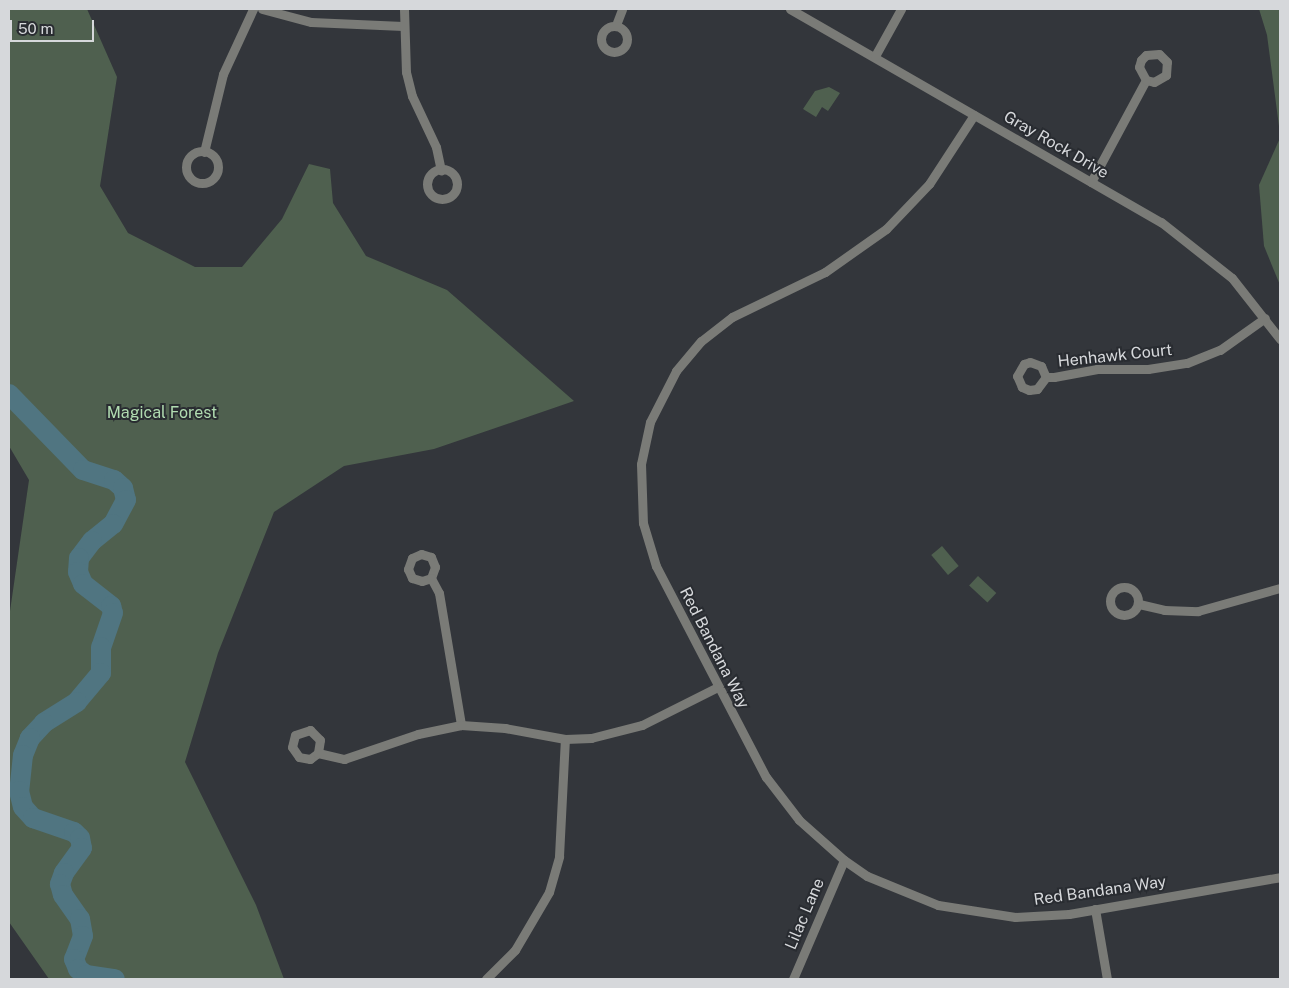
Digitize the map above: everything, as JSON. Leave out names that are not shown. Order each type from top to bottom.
[{"type":"street","points":[[204,152],[222,74],[252,9]]},
{"type":"street","points":[[262,9],[311,22],[403,26]]},
{"type":"street","points":[[404,9],[403,49],[412,96],[436,147],[441,170]]},
{"type":"street","points":[[616,25],[622,9]]},
{"type":"street","name":"Gray Rock Drive","points":[[790,9],[875,56],[1189,241],[1232,278],[1280,339]]},
{"type":"street","points":[[875,56],[901,9]]},
{"type":"street","points":[[1091,182],[1146,80]]},
{"type":"street","name":"Red Bandana Way","points":[[974,115],[929,184],[886,229],[844,261],[792,288],[753,304],[716,328],[688,355],[657,405],[641,464],[643,523],[656,566],[716,688],[766,777],[800,820],[844,860],[888,886],[964,911],[1023,917],[1094,909],[1280,877]]},
{"type":"street","name":"Henhawk Court","points":[[1046,377],[1097,369],[1148,369],[1186,363],[1220,350],[1265,318]]},
{"type":"street","points":[[431,578],[441,603],[461,725]]},
{"type":"street","points":[[1139,604],[1164,610],[1198,611],[1280,588]]},
{"type":"street","points":[[318,753],[344,759],[361,756],[418,734],[461,725],[505,728],[566,739],[617,734],[642,726],[716,688]]},
{"type":"street","points":[[486,979],[515,950],[549,892],[559,856],[566,739]]},
{"type":"street","name":"Lilac Lane","points":[[793,979],[844,860]]},
{"type":"street","points":[[1094,909],[1107,979]]},
{"type":"green space","name":"Magical Forest","points":[[9,9],[87,9],[117,77],[100,186],[128,233],[195,267],[242,267],[282,219],[309,164],[330,169],[333,203],[366,256],[447,290],[574,401],[434,449],[344,466],[274,512],[218,653],[185,762],[256,905],[284,979],[49,979],[9,922],[9,618],[29,480],[9,446]]},
{"type":"green space","points":[[1259,9],[1280,9],[1280,134],[1267,35]]},
{"type":"green space","points":[[829,87],[840,93],[828,111],[822,107],[816,117],[803,109],[815,91]]},
{"type":"green space","points":[[1280,138],[1280,285],[1264,246],[1259,185]]},
{"type":"green space","points":[[942,546],[959,566],[948,575],[931,555]]},
{"type":"green space","points":[[978,576],[996,593],[987,603],[969,586]]},
{"type":"waterway","points":[[9,394],[83,470],[114,480],[123,488],[126,500],[113,524],[92,541],[79,558],[78,572],[83,584],[111,606],[113,613],[101,647],[101,673],[77,702],[44,723],[30,738],[23,755],[19,791],[23,807],[33,818],[74,832],[80,838],[82,848],[64,873],[60,884],[63,895],[80,919],[83,936],[74,959],[78,969],[86,975],[115,979]]}]
